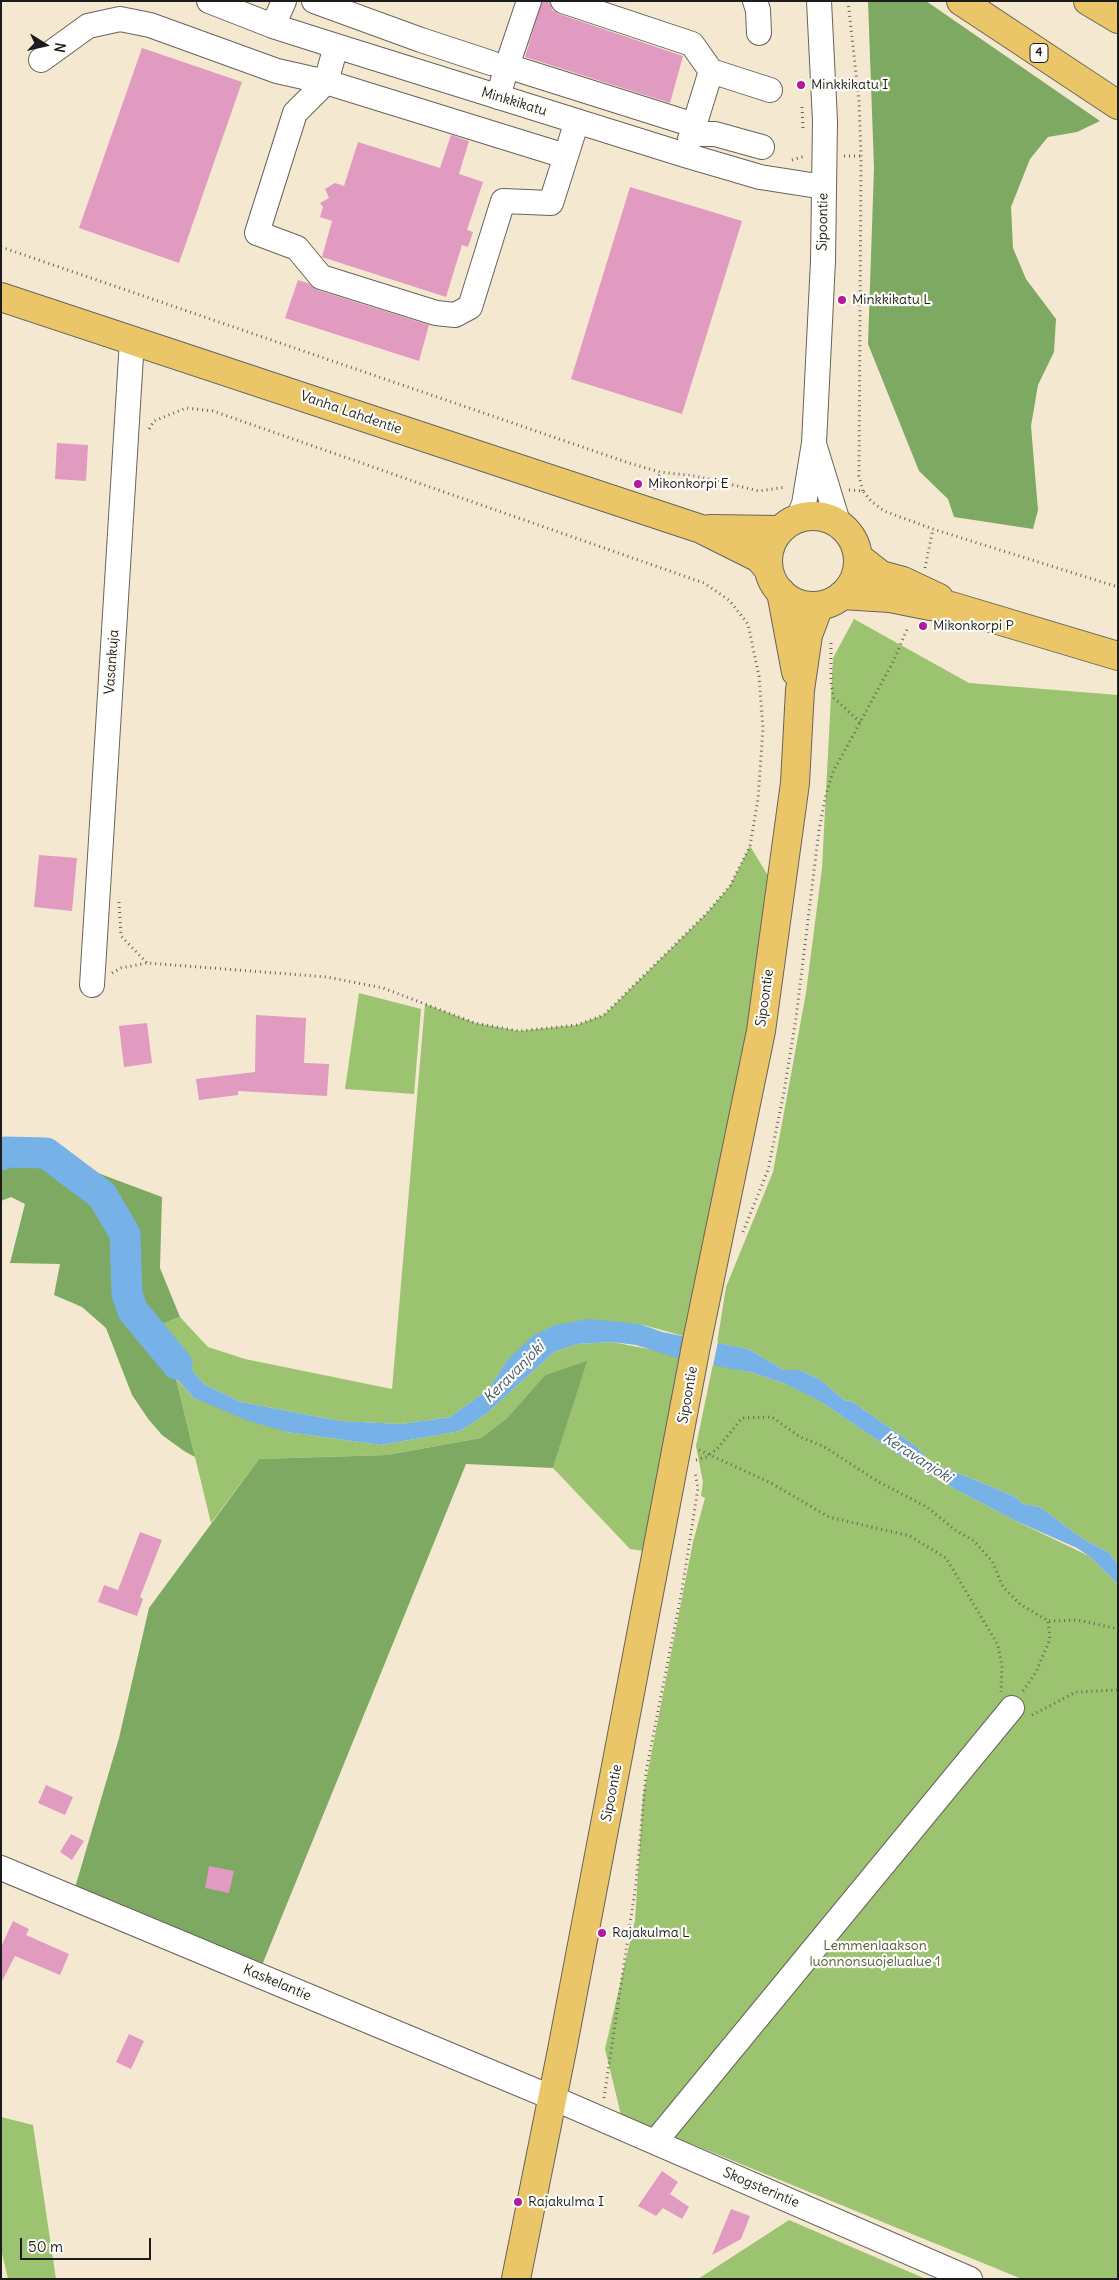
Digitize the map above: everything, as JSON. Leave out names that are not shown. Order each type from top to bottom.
[{"type":"main road","name":"4","points":[[961,1],[1118,105]]},
{"type":"main road","points":[[1088,1],[1118,19]]},
{"type":"main road","name":"Vanha Lahdentie","points":[[1,297],[701,530],[758,558],[775,581]]},
{"type":"main road","points":[[830,601],[855,578],[858,558],[856,547],[849,533],[838,522],[823,516],[807,515],[789,524],[771,543],[767,559],[775,581],[788,599],[803,606],[830,601],[890,598],[930,606],[951,606],[1118,656]]},
{"type":"main road","name":"Vanha Lahdentie","points":[[701,530],[789,524]]},
{"type":"main road","points":[[858,558],[881,575],[933,594],[951,606]]},
{"type":"main road","name":"Sipoontie","points":[[775,581],[800,690]]},
{"type":"main road","name":"Sipoontie","points":[[516,2279],[553,2098],[707,1294],[761,1031],[795,783],[800,690],[808,635],[830,601]]},
{"type":"street","name":"Minkkikatu","points":[[209,1],[273,26],[577,121],[690,138],[760,177],[824,187]]},
{"type":"street","points":[[273,26],[284,1]]},
{"type":"street","points":[[314,1],[405,35],[499,64],[690,138],[715,134],[762,147]]},
{"type":"street","points":[[498,97],[499,64],[529,1]]},
{"type":"street","points":[[563,1],[692,44],[711,72],[770,90]]},
{"type":"street","points":[[755,1],[758,10],[758,32]]},
{"type":"street","name":"Sipoontie","points":[[819,1],[825,121],[814,443],[818,488],[838,522]]},
{"type":"street","points":[[41,60],[88,26],[120,19],[150,25],[276,70],[326,82],[565,156]]},
{"type":"street","points":[[394,64],[405,35]]},
{"type":"street","points":[[336,46],[326,82],[295,112],[257,233],[297,248],[322,277],[436,313],[456,315],[470,307],[503,201],[551,203],[577,121]]},
{"type":"street","points":[[690,138],[711,72]]},
{"type":"street","name":"Vasankuja","points":[[92,984],[132,340]]},
{"type":"street","points":[[789,524],[818,488]]},
{"type":"street","points":[[655,2142],[1012,1708]]},
{"type":"street","name":"Kaskelantie","points":[[1,1868],[553,2098]]},
{"type":"street","name":"Skogsterintie","points":[[553,2098],[970,2279]]},
{"type":"path","points":[[848,1],[859,101],[859,476],[863,491],[870,501],[884,512],[1118,587]]},
{"type":"path","points":[[1,246],[629,463],[660,472],[695,476],[758,491],[796,486],[863,491]]},
{"type":"path","points":[[92,984],[121,968],[147,963],[326,977],[383,988],[474,1023],[519,1031],[577,1025],[604,1015],[706,914],[730,886],[750,846],[758,799],[763,729],[758,676],[748,624],[729,600],[704,583],[213,411],[186,408],[154,421],[146,436]]},
{"type":"path","points":[[655,490],[660,472]]},
{"type":"path","points":[[924,570],[933,529]]},
{"type":"path","points":[[905,621],[914,623]]},
{"type":"path","points":[[741,1237],[768,1170],[784,1092],[796,1018],[819,830],[826,794],[833,772],[893,662],[908,627]]},
{"type":"path","points":[[831,641],[831,684],[834,698],[861,723]]},
{"type":"path","points":[[118,893],[121,936],[147,963]]},
{"type":"path","points":[[692,1453],[693,1461],[710,1455],[742,1418],[772,1417],[800,1437],[823,1446],[876,1481],[928,1507],[955,1530],[974,1541],[992,1561],[1003,1587],[1020,1604],[1048,1621],[1078,1620],[1118,1629]]},
{"type":"path","points":[[697,1448],[771,1483],[829,1517],[910,1536],[946,1558],[998,1645],[1002,1666],[1001,1695],[1012,1708],[1028,1716],[1050,1707],[1076,1692],[1118,1690]]},
{"type":"path","points":[[600,2119],[636,1884],[646,1772],[682,1590],[698,1488],[695,1470]]},
{"type":"path","points":[[1012,1708],[1036,1672],[1050,1639],[1048,1621]]},
{"type":"green space","points":[[868,1],[926,1],[1100,121],[1077,132],[1048,137],[1030,159],[1011,207],[1013,248],[1026,279],[1056,319],[1054,352],[1038,385],[1031,426],[1038,510],[1033,529],[954,517],[948,499],[919,471],[868,344],[874,168]]},
{"type":"green space","points":[[854,619],[969,683],[1118,695],[1118,1564],[1108,1552],[1083,1539],[1040,1507],[1023,1504],[1016,1497],[932,1464],[917,1447],[853,1402],[844,1400],[821,1380],[800,1370],[784,1370],[748,1349],[717,1343],[726,1287],[773,1172],[806,993],[822,868],[833,658]]},
{"type":"green space","points":[[750,846],[773,884],[707,1294],[693,1287],[695,1295],[687,1337],[640,1324],[623,1323],[508,1359],[488,1390],[450,1417],[401,1424],[340,1421],[241,1402],[204,1384],[182,1359],[170,1339],[153,1327],[180,1317],[208,1347],[245,1359],[392,1389],[425,1004],[475,1023],[519,1031],[577,1025],[604,1015],[706,914],[730,886]]},
{"type":"green space","points":[[359,993],[421,1009],[414,1094],[345,1089]]},
{"type":"green space","points":[[6,1156],[44,1157],[100,1198],[121,1235],[124,1292],[129,1314],[142,1342],[176,1379],[195,1457],[162,1435],[149,1420],[132,1395],[106,1328],[82,1307],[54,1295],[60,1264],[10,1263],[25,1204],[11,1197],[1,1201],[1,1159]]},
{"type":"green space","points":[[71,1163],[162,1197],[160,1268],[180,1317],[153,1327],[135,1308],[132,1293],[128,1233],[105,1191]]},
{"type":"green space","points":[[612,1342],[664,1352],[683,1360],[644,1551],[630,1549],[553,1468],[586,1362],[545,1375],[507,1418],[481,1438],[387,1455],[259,1459],[211,1523],[176,1379],[194,1398],[287,1432],[381,1445],[460,1431],[486,1414],[554,1352],[577,1344]]},
{"type":"green space","points":[[587,1361],[553,1468],[466,1464],[258,1975],[72,1898],[119,1738],[149,1608],[259,1459],[387,1455],[481,1438],[507,1418],[545,1375]]},
{"type":"green space","name":"Lemmenlaakson luonnonsuojelualue 1","points":[[713,1364],[750,1372],[789,1385],[823,1403],[902,1457],[955,1489],[1089,1556],[1118,1584],[1118,2279],[1022,2279],[621,2115],[605,2049],[635,1920],[643,1796],[693,1542],[705,1498],[701,1496],[703,1482],[696,1446]]},
{"type":"green space","points":[[1,2117],[33,2125],[56,2279],[8,2279],[1,2249]]},
{"type":"green space","points":[[789,2220],[926,2279],[698,2279]]},
{"type":"water","points":[[589,1319],[640,1324],[662,1332],[748,1349],[784,1370],[800,1370],[821,1380],[844,1400],[853,1402],[917,1447],[932,1464],[1016,1497],[1023,1504],[1040,1507],[1083,1539],[1108,1552],[1118,1564],[1118,1584],[1089,1556],[1077,1548],[1016,1521],[955,1489],[902,1457],[823,1403],[786,1384],[750,1372],[683,1360],[636,1345],[612,1342],[577,1344],[554,1352],[486,1414],[460,1431],[381,1445],[287,1432],[246,1420],[194,1398],[142,1342],[153,1327],[170,1339],[182,1359],[204,1384],[241,1402],[340,1421],[401,1424],[450,1417],[488,1390],[508,1359],[534,1335],[555,1325]]},
{"type":"pier","points":[[688,1334],[718,1341],[713,1366],[683,1362]]},
{"type":"building","points":[[542,1],[550,2],[552,10],[559,14],[683,56],[670,103],[525,57]]},
{"type":"building","points":[[142,48],[242,82],[179,263],[79,228]]},
{"type":"building","points":[[451,135],[469,141],[459,174],[483,182],[467,230],[473,232],[468,247],[462,245],[446,297],[322,257],[332,221],[320,217],[323,207],[320,203],[329,198],[325,189],[335,183],[344,186],[358,142],[440,168]]},
{"type":"building","points":[[630,187],[742,221],[682,414],[571,379]]},
{"type":"building","points":[[298,280],[308,283],[317,290],[429,325],[419,361],[285,318]]},
{"type":"building","points":[[57,443],[88,445],[86,481],[55,479]]},
{"type":"building","points":[[39,855],[77,858],[72,911],[34,907]]},
{"type":"building","points":[[256,1015],[306,1018],[304,1063],[329,1064],[327,1096],[238,1091],[238,1095],[199,1100],[196,1079],[255,1072]]},
{"type":"building","points":[[147,1023],[152,1063],[124,1067],[119,1026]]},
{"type":"building","points":[[140,1532],[162,1540],[140,1597],[143,1599],[137,1616],[98,1602],[104,1585],[118,1590]]},
{"type":"building","points":[[46,1785],[73,1797],[65,1815],[38,1803]]},
{"type":"building","points":[[71,1834],[84,1841],[72,1860],[60,1852]]},
{"type":"building","points":[[209,1866],[234,1871],[229,1893],[205,1888]]},
{"type":"building","points":[[13,1921],[29,1929],[26,1935],[69,1954],[60,1975],[15,1956],[1,1983],[1,1947]]},
{"type":"building","points":[[129,2034],[144,2041],[131,2069],[116,2062]]},
{"type":"building","points":[[662,2171],[678,2182],[670,2194],[689,2207],[682,2219],[663,2208],[656,2216],[638,2206]]},
{"type":"building","points":[[731,2209],[750,2216],[741,2239],[712,2255]]},
{"type":"waterway","name":"Keravanjoki","points":[[1,1155],[5,1152],[46,1153],[102,1195],[125,1234],[127,1294],[133,1311],[177,1364]]},
{"type":"place","name":"Minkkikatu I","points":[[801,85]]},
{"type":"place","name":"Minkkikatu L","points":[[842,300]]},
{"type":"place","name":"Mikonkorpi E","points":[[638,484]]},
{"type":"place","name":"Mikonkorpi P","points":[[923,626]]},
{"type":"place","name":"Rajakulma L","points":[[602,1933]]},
{"type":"place","name":"Rajakulma I","points":[[518,2202]]}]
